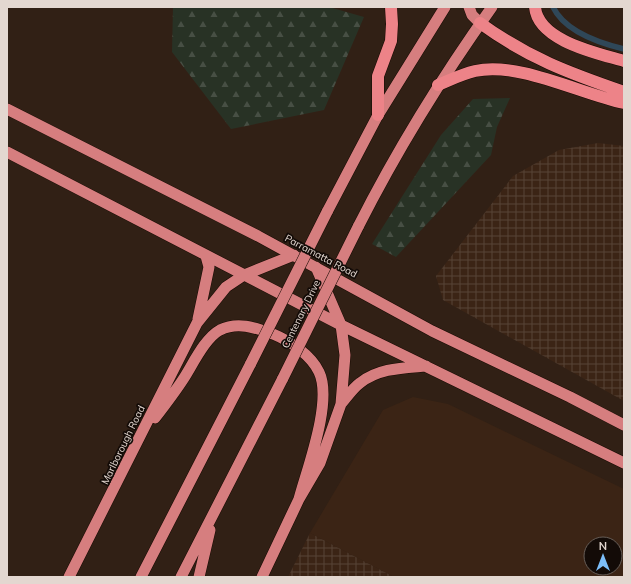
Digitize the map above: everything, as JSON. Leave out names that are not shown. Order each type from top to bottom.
[{"type":"highway","points":[[378,115],[378,76],[391,41],[392,24],[390,7]]},
{"type":"highway","points":[[141,577],[378,115],[445,7]]},
{"type":"highway","points":[[469,7],[472,15],[480,23],[520,50],[554,67],[624,92]]},
{"type":"highway","name":"Centenary Drive","points":[[181,577],[283,378],[358,226],[402,144],[438,85],[492,7]]},
{"type":"highway","points":[[535,7],[540,22],[552,33],[574,45],[624,61]]},
{"type":"highway","points":[[438,85],[476,71],[488,70],[516,72],[624,103]]},
{"type":"highway","name":"Parramatta Road","points":[[7,109],[294,255],[432,331],[570,397],[624,425]]},
{"type":"highway","points":[[7,152],[341,326],[427,366],[624,463]]},
{"type":"highway","name":"Marlborough Road","points":[[70,577],[197,323],[224,289],[244,275],[294,255]]},
{"type":"highway","name":"Marlborough Road","points":[[197,323],[210,267],[206,256]]},
{"type":"highway","points":[[262,577],[298,499],[320,463],[341,404],[345,355],[341,326],[316,267]]},
{"type":"highway","points":[[136,444],[183,379],[199,352],[213,336],[220,330],[233,326],[256,328],[282,338],[312,359],[320,373],[323,388],[321,419],[298,499]]},
{"type":"highway","points":[[341,404],[359,383],[378,373],[397,368],[427,366]]},
{"type":"highway","points":[[199,577],[213,514]]},
{"type":"shaded area","points":[[598,143],[624,146],[624,401],[443,300],[436,276],[513,176],[559,150]]},
{"type":"shaded area","points":[[413,397],[448,404],[624,489],[624,577],[394,577],[310,533],[383,410]]},
{"type":"shaded area","points":[[310,533],[394,577],[288,577]]},
{"type":"green space","points":[[173,7],[329,7],[364,17],[324,110],[231,129],[172,52]]},
{"type":"green space","points":[[510,98],[497,127],[491,155],[396,257],[372,244],[441,135],[473,99]]},
{"type":"waterway","points":[[553,7],[558,16],[574,30],[594,40],[624,49]]}]
